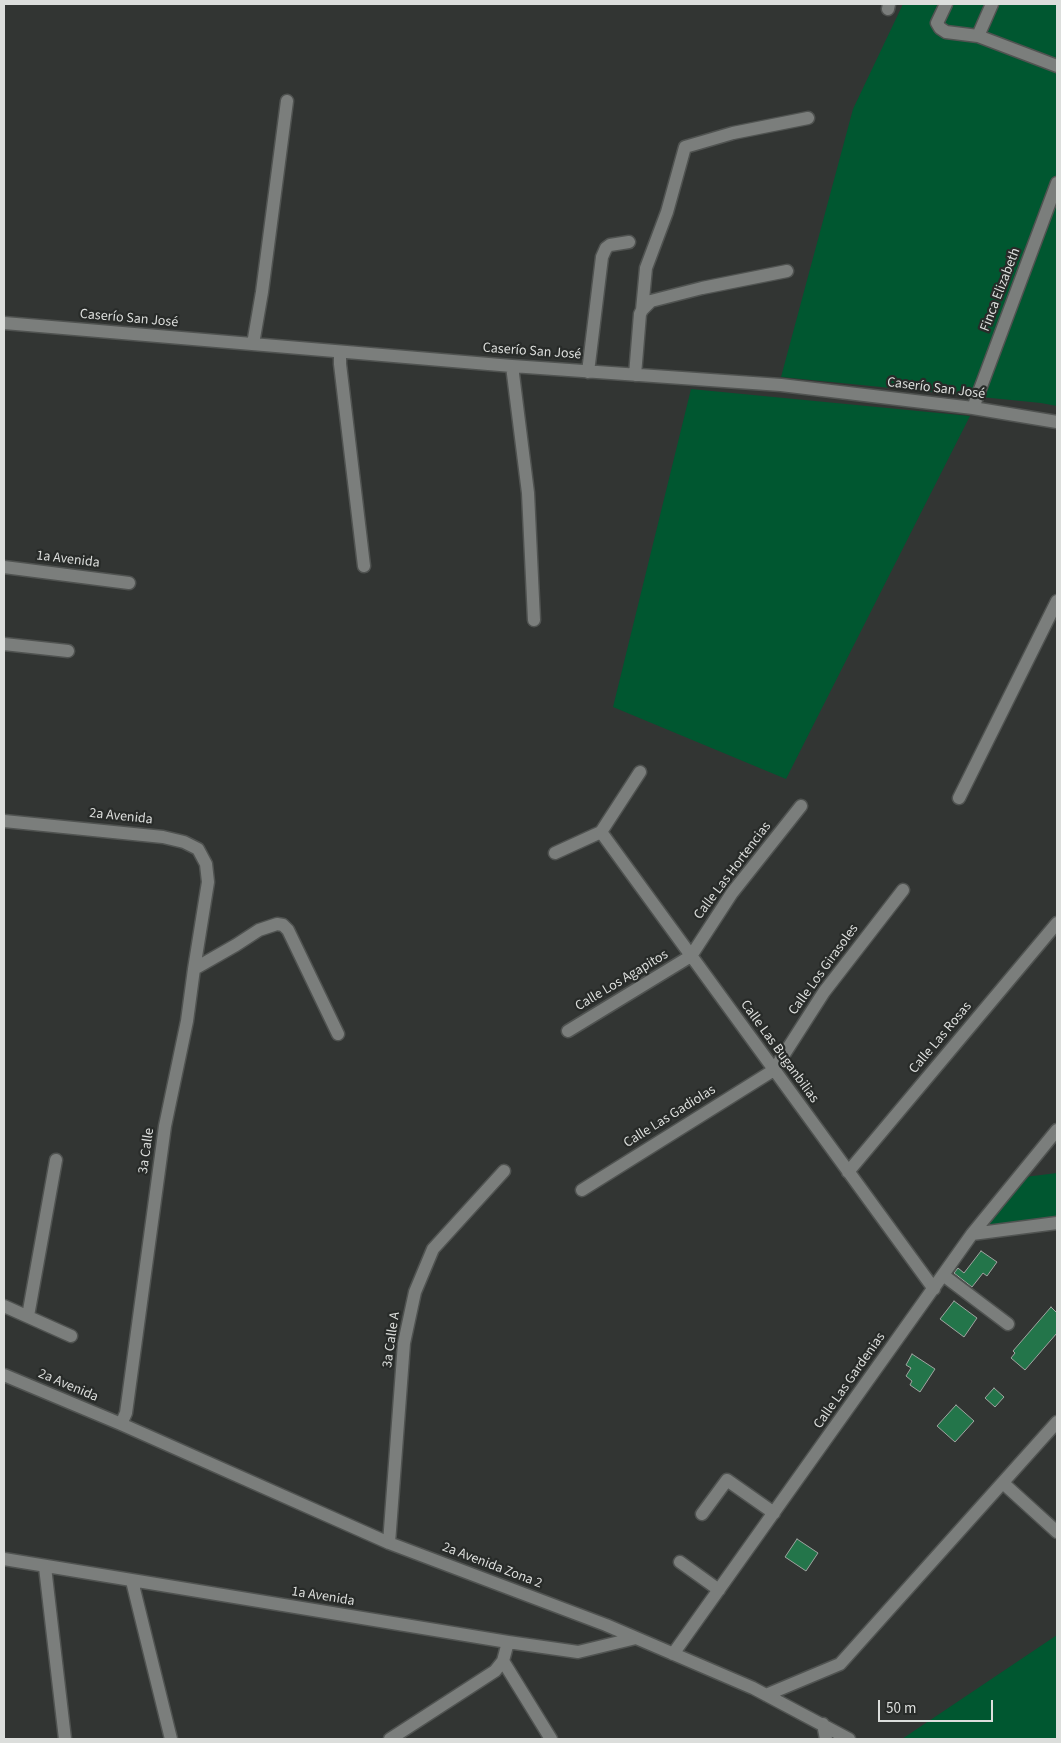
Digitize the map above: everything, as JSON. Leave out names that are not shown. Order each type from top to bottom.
[{"type":"street","points":[[946,4],[937,23],[946,32],[978,36],[1057,66]]},
{"type":"street","points":[[978,36],[992,4]]},
{"type":"street","points":[[253,344],[262,292],[287,100]]},
{"type":"street","points":[[635,375],[646,268],[667,212],[684,147],[733,133],[808,118]]},
{"type":"street","name":"Finca Elizabeth","points":[[973,408],[1057,183]]},
{"type":"street","points":[[588,372],[602,257],[606,248],[610,245],[629,242]]},
{"type":"street","points":[[642,310],[651,301],[702,288],[787,271]]},
{"type":"street","name":"Caserío San José","points":[[4,323],[512,366],[781,385],[973,408],[1057,422]]},
{"type":"street","points":[[340,352],[364,566]]},
{"type":"street","points":[[512,366],[528,493],[534,620]]},
{"type":"street","name":"1a Avenida","points":[[4,568],[129,583]]},
{"type":"street","points":[[959,798],[1057,601]]},
{"type":"street","points":[[4,644],[68,651]]},
{"type":"street","points":[[555,853],[601,832],[640,772]]},
{"type":"street","name":"Calle Las Hortencias","points":[[691,956],[732,893],[802,806]]},
{"type":"street","name":"2a Avenida","points":[[4,820],[163,837],[184,842],[198,849],[206,864],[208,882]]},
{"type":"street","name":"Calle Las Buganbilias","points":[[601,832],[934,1289]]},
{"type":"street","name":"3a Calle","points":[[121,1424],[126,1413],[165,1126],[187,1022],[208,882]]},
{"type":"street","name":"Calle Los Girasoles","points":[[774,1070],[824,992],[903,890]]},
{"type":"street","name":"Calle Las Rosas","points":[[848,1172],[1057,923]]},
{"type":"street","points":[[194,969],[259,930],[277,924],[283,925],[288,930],[338,1034]]},
{"type":"street","name":"Calle Los Agapitos","points":[[568,1031],[691,956]]},
{"type":"street","name":"Calle Las Gadiolas","points":[[582,1190],[774,1070]]},
{"type":"street","name":"Calle Las Gardenias","points":[[673,1654],[972,1234],[1057,1130]]},
{"type":"street","points":[[28,1316],[56,1160]]},
{"type":"street","name":"3a Calle A","points":[[389,1543],[404,1343],[415,1292],[432,1249],[504,1172]]},
{"type":"street","points":[[972,1234],[1057,1223]]},
{"type":"street","points":[[944,1275],[1008,1324]]},
{"type":"street","points":[[4,1306],[71,1336]]},
{"type":"street","name":"2a Avenida","points":[[4,1374],[121,1424]]},
{"type":"street","points":[[766,1695],[840,1664],[1057,1422]]},
{"type":"street","name":"2a Avenida Zona 2","points":[[121,1424],[389,1543],[673,1654],[766,1695],[849,1739]]},
{"type":"street","points":[[702,1514],[727,1480],[774,1513]]},
{"type":"street","points":[[1002,1483],[1057,1532]]},
{"type":"street","name":"1a Avenida","points":[[4,1559],[578,1652],[636,1638]]},
{"type":"street","points":[[680,1562],[719,1590]]},
{"type":"street","points":[[45,1567],[65,1739]]},
{"type":"street","points":[[132,1581],[171,1739]]},
{"type":"street","points":[[390,1739],[495,1671],[503,1661],[508,1642]]},
{"type":"street","points":[[503,1661],[551,1739]]},
{"type":"street","points":[[823,1724],[826,1739]]},
{"type":"green space","points":[[903,4],[1057,4],[1057,406],[781,377],[853,109]]},
{"type":"green space","points":[[691,389],[970,416],[786,779],[613,707]]},
{"type":"green space","points":[[1057,1173],[1057,1223],[972,1234],[1017,1178]]},
{"type":"green space","points":[[1057,1635],[1057,1739],[902,1739]]},
{"type":"building","points":[[981,1251],[997,1262],[987,1276],[983,1273],[972,1287],[954,1273],[958,1268],[964,1273]]},
{"type":"building","points":[[954,1301],[977,1318],[964,1337],[940,1319]]},
{"type":"building","points":[[1051,1307],[1057,1313],[1057,1333],[1025,1370],[1011,1358],[1015,1353],[1013,1351]]},
{"type":"building","points":[[912,1354],[935,1369],[920,1392],[910,1385],[912,1381],[906,1376],[911,1368],[906,1365]]},
{"type":"building","points":[[994,1388],[1004,1397],[995,1407],[985,1398]]},
{"type":"building","points":[[956,1405],[974,1421],[955,1442],[937,1426]]},
{"type":"building","points":[[797,1539],[818,1553],[806,1571],[785,1557]]}]
